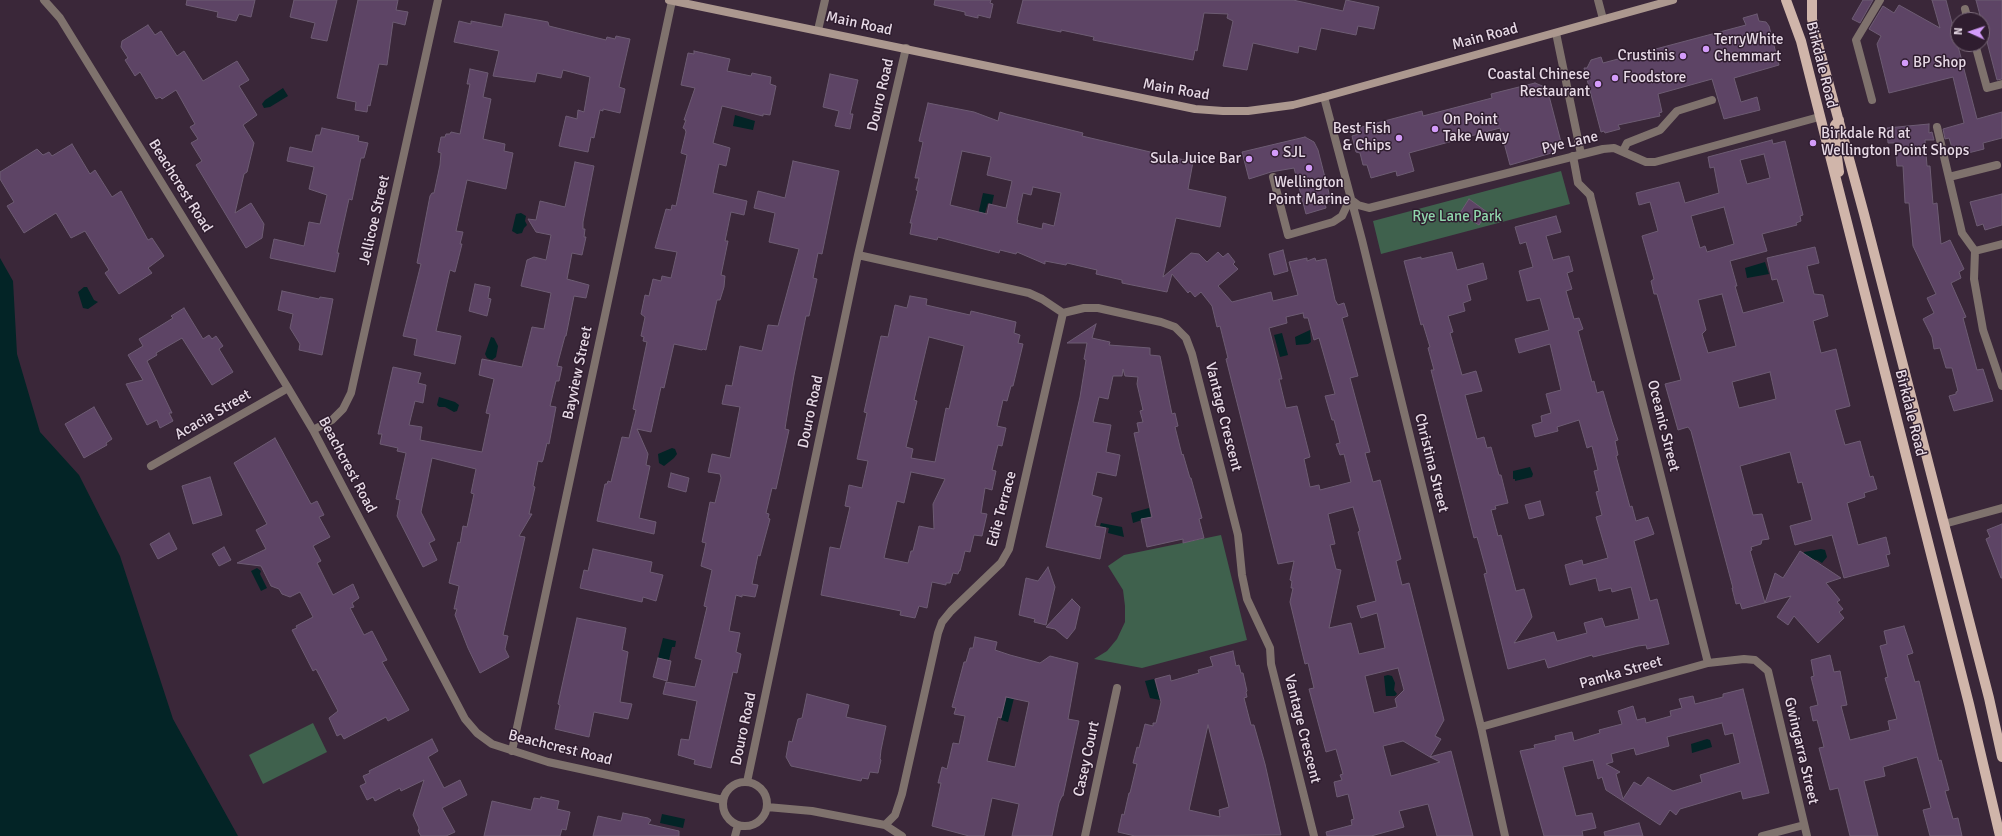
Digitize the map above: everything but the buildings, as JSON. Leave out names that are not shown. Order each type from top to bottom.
[{"type":"main road","name":"Main Road","points":[[671,0],[1195,109],[1248,111],[1293,105],[1324,97],[1603,20],[1658,2],[1673,0]]},
{"type":"main road","name":"Birkdale Road","points":[[1786,0],[1799,34],[1969,704],[2000,836]]},
{"type":"main road","name":"Birkdale Road","points":[[1812,0],[1812,19],[1944,524],[2002,757]]},
{"type":"main road","points":[[1839,120],[1835,125],[1834,134],[1844,215]]},
{"type":"street","name":"Beachcrest Road","points":[[44,0],[60,18],[313,430],[465,719],[477,733],[492,744],[548,762],[723,800]]},
{"type":"street","name":"Jellicoe Street","points":[[313,430],[332,420],[344,409],[351,393],[438,0]]},
{"type":"street","name":"Bayview Street","points":[[512,750],[671,0]]},
{"type":"street","points":[[818,30],[825,0]]},
{"type":"street","points":[[1598,0],[1603,20]]},
{"type":"street","points":[[1872,100],[1856,40],[1880,0]]},
{"type":"street","points":[[1556,33],[1582,154]]},
{"type":"street","name":"Douro Road","points":[[747,782],[858,255],[906,48]]},
{"type":"street","points":[[1977,52],[1987,88],[2002,84]]},
{"type":"street","name":"Christina Street","points":[[1324,97],[1362,240],[1505,836]]},
{"type":"street","points":[[1623,151],[1627,143],[1660,130],[1677,111],[1712,100]]},
{"type":"street","name":"Pye Lane","points":[[1350,199],[1358,205],[1369,208],[1573,156],[1608,149],[1623,151],[1646,162],[1655,162],[1819,117]]},
{"type":"street","points":[[1937,127],[1962,233],[1975,251],[1974,279],[1983,330],[2002,386]]},
{"type":"street","name":"Oceanic Street","points":[[1573,156],[1578,183],[1590,195],[1708,663]]},
{"type":"street","points":[[1950,178],[1998,165]]},
{"type":"street","points":[[1273,177],[1288,235],[1333,222],[1342,216],[1350,199]]},
{"type":"street","points":[[1975,251],[2002,244]]},
{"type":"street","points":[[858,255],[1029,293],[1042,299],[1063,313]]},
{"type":"street","name":"Vantage Crescent","points":[[1063,313],[1084,308],[1098,308],[1161,322],[1175,327],[1186,338],[1192,354],[1238,535],[1242,575],[1247,599],[1270,648],[1271,664],[1314,836]]},
{"type":"street","name":"Edie Terrace","points":[[885,825],[895,815],[902,794],[938,633],[942,622],[950,611],[1001,563],[1009,549],[1063,313]]},
{"type":"street","name":"Acacia Street","points":[[151,466],[288,388]]},
{"type":"street","points":[[1944,524],[2002,508]]},
{"type":"street","name":"Pamka Street","points":[[1480,728],[1708,663],[1744,659],[1755,660],[1768,672]]},
{"type":"street","name":"Gwingarra Street","points":[[1768,672],[1807,836]]},
{"type":"street","name":"Casey Court","points":[[1085,836],[1117,688]]},
{"type":"street","points":[[747,782],[753,783],[763,790],[767,801],[767,807],[763,818],[754,824],[738,825],[726,815],[723,800],[731,786],[736,783],[747,782]]},
{"type":"street","points":[[767,807],[812,811],[885,825],[902,836]]},
{"type":"street","points":[[735,836],[738,825]]},
{"type":"street","points":[[1762,836],[1804,825]]},
{"type":"green space","name":"Rye Lane Park","points":[[1561,171],[1570,204],[1381,254],[1373,221]]},
{"type":"green space","points":[[1221,535],[1247,640],[1142,668],[1094,659],[1107,651],[1117,639],[1125,622],[1123,590],[1108,566],[1124,555]]},
{"type":"green space","points":[[313,723],[327,752],[263,784],[249,755]]},
{"type":"shaded area","points":[[283,88],[288,96],[270,107],[264,108],[262,104],[265,100]]},
{"type":"shaded area","points":[[735,115],[755,121],[753,130],[733,126]]},
{"type":"shaded area","points":[[983,193],[994,195],[992,204],[988,203],[984,216],[978,215]]},
{"type":"shaded area","points":[[521,213],[526,216],[525,221],[527,225],[522,233],[517,234],[512,231],[516,214]]},
{"type":"shaded area","points":[[0,258],[13,281],[17,354],[40,432],[79,475],[120,556],[173,719],[238,836],[0,836]]},
{"type":"shaded area","points":[[1765,262],[1769,274],[1747,278],[1745,268]]},
{"type":"shaded area","points":[[84,287],[87,287],[94,300],[98,302],[88,309],[83,308],[78,292]]},
{"type":"shaded area","points":[[1310,330],[1311,342],[1308,344],[1296,345],[1295,337]]},
{"type":"shaded area","points":[[1282,333],[1288,355],[1280,357],[1274,335]]},
{"type":"shaded area","points":[[491,337],[494,338],[498,346],[496,357],[492,360],[487,358],[485,354]]},
{"type":"shaded area","points":[[439,397],[455,402],[459,405],[457,411],[454,412],[445,407],[439,407],[437,405]]},
{"type":"shaded area","points":[[672,448],[675,449],[677,454],[674,458],[664,466],[659,463],[658,454]]},
{"type":"shaded area","points":[[1530,467],[1533,474],[1532,477],[1515,481],[1515,479],[1513,479],[1513,471]]},
{"type":"shaded area","points":[[1149,508],[1151,517],[1133,523],[1131,513]]},
{"type":"shaded area","points":[[1101,523],[1122,527],[1124,537],[1108,533],[1109,528],[1100,526]]},
{"type":"shaded area","points":[[1821,549],[1825,550],[1827,557],[1822,563],[1804,556],[1804,552]]},
{"type":"shaded area","points":[[257,568],[261,571],[260,574],[267,588],[261,591],[251,571]]},
{"type":"shaded area","points":[[663,638],[676,641],[675,647],[672,647],[669,660],[658,658]]},
{"type":"shaded area","points":[[1384,676],[1392,676],[1395,683],[1394,690],[1397,694],[1395,696],[1386,696]]},
{"type":"shaded area","points":[[1154,679],[1160,700],[1150,698],[1145,681]]},
{"type":"shaded area","points":[[1007,696],[1014,698],[1008,722],[1001,720]]},
{"type":"shaded area","points":[[1707,739],[1710,740],[1712,747],[1692,753],[1691,744]]},
{"type":"shaded area","points":[[662,814],[685,819],[683,828],[660,823]]},
{"type":"place","name":"TerryWhite Chemmart","points":[[1706,49]]},
{"type":"place","name":"Crustinis","points":[[1683,56]]},
{"type":"place","name":"BP Shop","points":[[1905,63]]},
{"type":"place","name":"Foodstore","points":[[1615,78]]},
{"type":"place","name":"Coastal Chinese Restaurant","points":[[1598,84]]},
{"type":"place","name":"On Point Take Away","points":[[1435,129]]},
{"type":"place","name":"Best Fish & Chips","points":[[1399,138]]},
{"type":"place","name":"Birkdale Rd at Wellington Point Shops","points":[[1813,143]]},
{"type":"place","name":"SJL","points":[[1275,153]]},
{"type":"place","name":"Sula Juice Bar","points":[[1249,159]]},
{"type":"place","name":"Wellington Point Marine","points":[[1309,168]]}]
